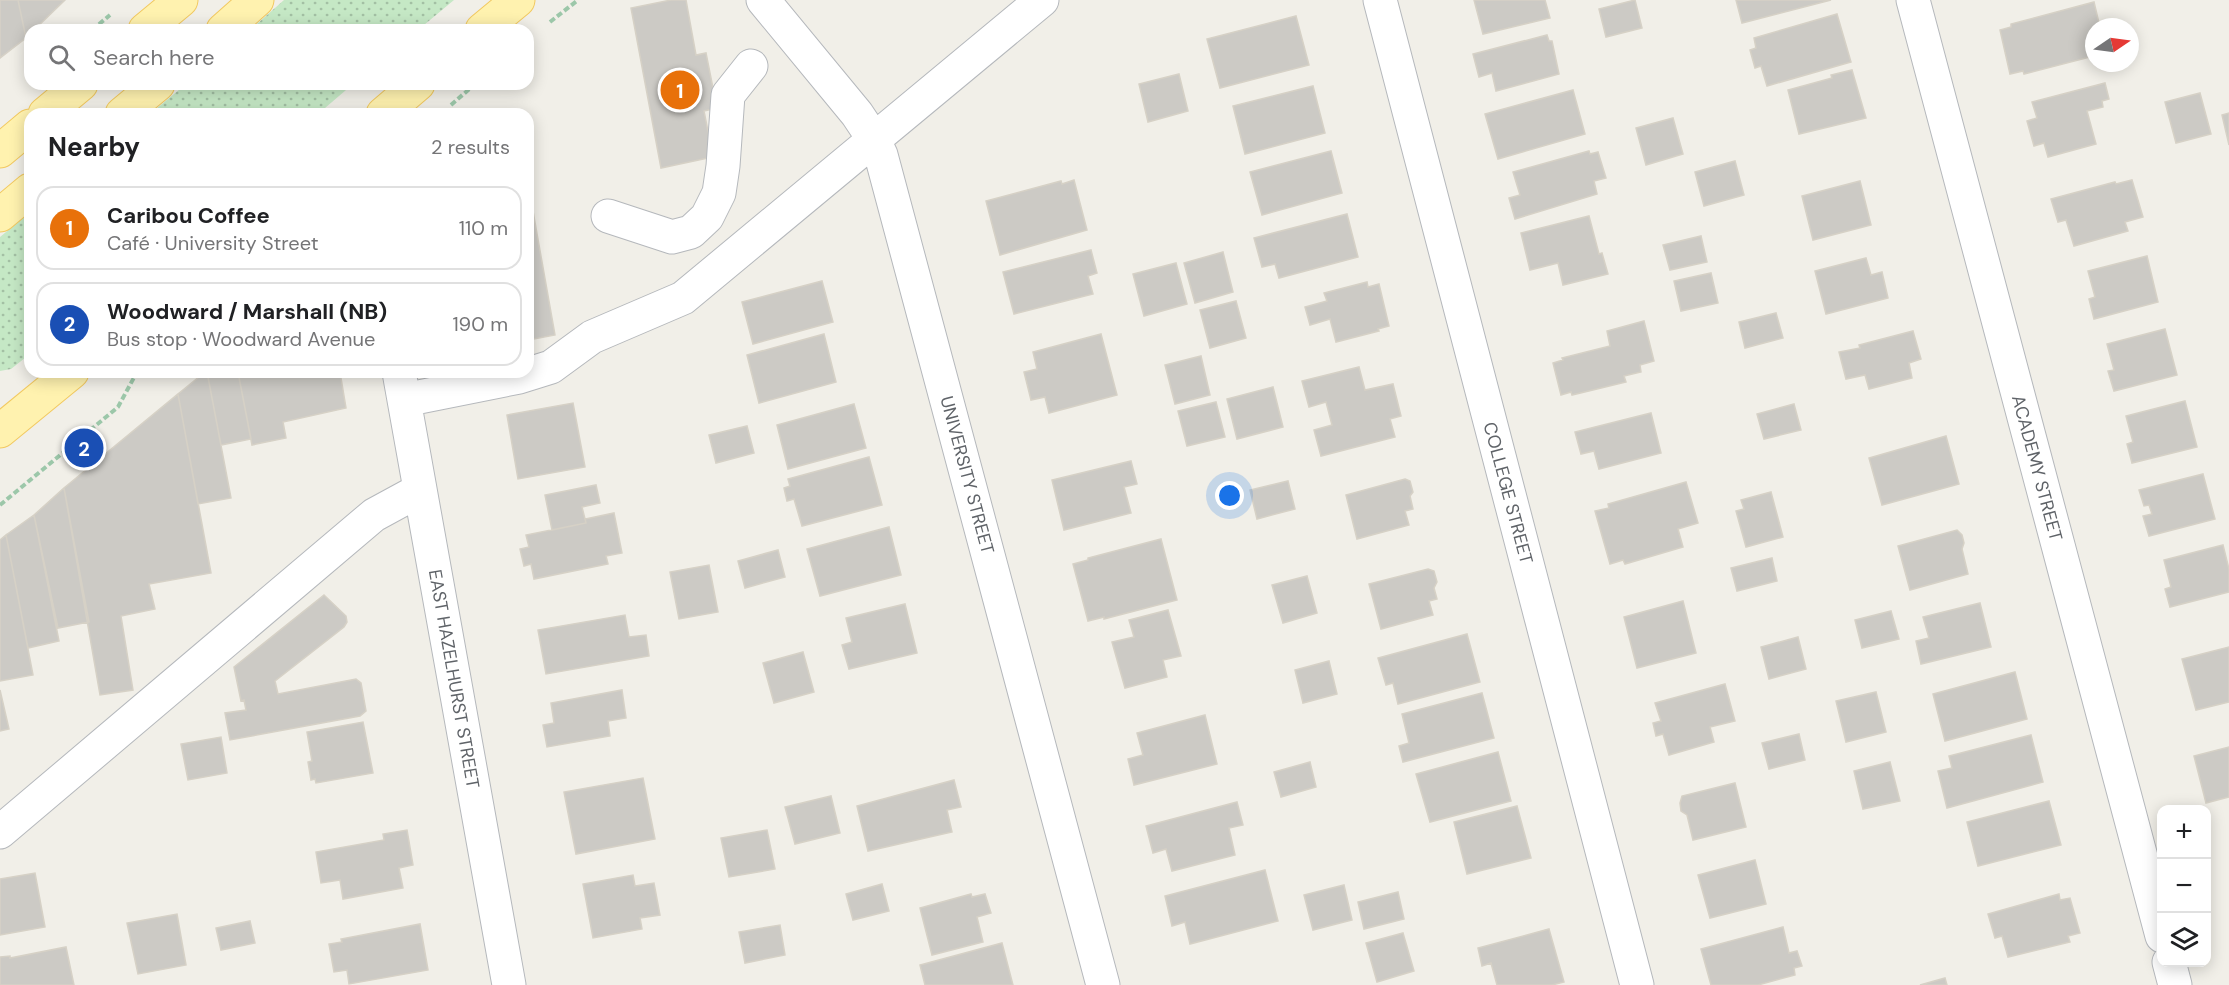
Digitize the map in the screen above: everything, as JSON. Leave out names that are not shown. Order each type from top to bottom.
[{"type":"main road","points":[[152,24],[181,0]]},
{"type":"main road","points":[[230,24],[257,0]]},
{"type":"main road","points":[[489,24],[518,0]]},
{"type":"main road","points":[[52,108],[74,90]]},
{"type":"main road","points":[[129,108],[151,90]]},
{"type":"main road","points":[[390,108],[411,90]]},
{"type":"main road","points":[[0,151],[24,131]]},
{"type":"main road","points":[[0,215],[24,195]]},
{"type":"main road","points":[[2,426],[64,378]]},
{"type":"street","name":"UNIVERSITY STREET","points":[[763,0],[873,138],[890,187],[1103,985]]},
{"type":"street","points":[[534,372],[551,367],[592,337],[683,298],[1042,0]]},
{"type":"street","name":"COLLEGE STREET","points":[[1380,0],[1637,985]]},
{"type":"street","name":"ACADEMY STREET","points":[[1913,0],[2157,917]]},
{"type":"street","points":[[608,216],[672,237],[691,232],[707,217],[719,193],[728,94],[751,66]]},
{"type":"street","points":[[402,386],[506,378]]},
{"type":"street","name":"EAST HAZELHURST STREET","points":[[402,386],[509,985]]},
{"type":"street","points":[[0,832],[374,515],[420,490]]},
{"type":"street","points":[[2170,967],[2175,985]]},
{"type":"path","points":[[449,106],[468,90]]},
{"type":"path","points":[[0,505],[118,407],[134,378]]},
{"type":"green space","points":[[284,0],[454,0],[425,24],[257,24]]},
{"type":"green space","points":[[179,90],[346,90],[325,108],[157,108]]},
{"type":"green space","points":[[24,217],[24,359],[11,369],[0,371],[0,237]]},
{"type":"building","points":[[0,0],[18,0],[24,40],[0,58]]},
{"type":"building","points":[[18,0],[65,0],[40,24],[24,24],[24,28]]},
{"type":"building","points":[[671,0],[686,0],[696,55],[706,53],[717,108],[704,111],[713,157],[661,168],[631,8]]},
{"type":"building","points":[[1474,0],[1545,0],[1550,18],[1483,34]]},
{"type":"building","points":[[1635,0],[1642,28],[1606,37],[1599,9]]},
{"type":"building","points":[[1736,0],[1831,0],[1742,23]]},
{"type":"building","points":[[2094,2],[2098,18],[2085,18],[2085,58],[2024,74],[2023,71],[2010,74],[2000,30],[2011,27],[2011,24]]},
{"type":"building","points":[[1837,14],[1851,62],[1767,86],[1761,66],[1755,68],[1750,50],[1756,48],[1754,38]]},
{"type":"building","points":[[1296,16],[1309,65],[1220,88],[1207,39]]},
{"type":"building","points":[[1547,35],[1549,41],[1552,41],[1559,74],[1496,91],[1492,73],[1479,77],[1473,54]]},
{"type":"building","points":[[1852,70],[1866,118],[1799,134],[1788,90]]},
{"type":"building","points":[[1179,74],[1188,111],[1148,122],[1139,84]]},
{"type":"building","points":[[2105,83],[2109,99],[2102,101],[2103,107],[2087,111],[2096,144],[2048,157],[2044,143],[2034,146],[2027,121],[2037,118],[2032,102]]},
{"type":"building","points":[[1313,86],[1325,133],[1245,154],[1233,106]]},
{"type":"building","points":[[1573,90],[1585,134],[1498,159],[1485,114]]},
{"type":"building","points":[[2200,93],[2211,134],[2176,143],[2165,102]]},
{"type":"building","points":[[2229,113],[2229,145],[2222,115]]},
{"type":"building","points":[[1673,118],[1683,154],[1646,165],[1636,128]]},
{"type":"building","points":[[1331,151],[1342,193],[1262,215],[1250,172]]},
{"type":"building","points":[[1589,151],[1590,154],[1598,152],[1606,178],[1594,181],[1597,194],[1515,219],[1509,198],[1520,195],[1513,172]]},
{"type":"building","points":[[1735,161],[1744,195],[1704,206],[1695,172]]},
{"type":"building","points":[[1074,180],[1087,230],[1000,255],[986,201],[1061,181],[1062,184]]},
{"type":"building","points":[[2132,180],[2143,217],[2125,222],[2128,231],[2074,246],[2066,220],[2058,222],[2051,199],[2115,182],[2116,184]]},
{"type":"building","points":[[1860,181],[1871,225],[1813,240],[1802,196]]},
{"type":"building","points":[[1347,214],[1358,257],[1279,278],[1275,264],[1262,267],[1254,238]]},
{"type":"building","points":[[1589,216],[1599,254],[1602,253],[1608,274],[1563,285],[1558,263],[1530,270],[1521,233]]},
{"type":"building","points":[[534,217],[555,335],[534,339]]},
{"type":"building","points":[[1701,236],[1707,262],[1670,270],[1663,245]]},
{"type":"building","points":[[1091,250],[1097,273],[1088,276],[1093,294],[1014,314],[1003,272]]},
{"type":"building","points":[[1223,252],[1233,292],[1195,303],[1184,263]]},
{"type":"building","points":[[2147,256],[2158,302],[2094,319],[2089,299],[2095,297],[2088,271]]},
{"type":"building","points":[[1866,258],[1871,275],[1882,272],[1888,298],[1826,314],[1815,271]]},
{"type":"building","points":[[1176,263],[1187,304],[1144,316],[1133,274]]},
{"type":"building","points":[[1711,273],[1718,303],[1681,311],[1674,281]]},
{"type":"building","points":[[822,281],[833,322],[753,344],[742,302]]},
{"type":"building","points":[[1367,282],[1368,287],[1379,284],[1389,326],[1378,329],[1379,331],[1336,342],[1330,319],[1310,325],[1305,307],[1327,301],[1324,293]]},
{"type":"building","points":[[1236,301],[1246,338],[1210,348],[1200,310]]},
{"type":"building","points":[[1776,313],[1783,338],[1745,348],[1739,322]]},
{"type":"building","points":[[1644,321],[1654,361],[1640,365],[1641,372],[1624,376],[1626,382],[1572,395],[1571,392],[1561,395],[1553,363],[1563,360],[1562,358],[1610,346],[1607,331]]},
{"type":"building","points":[[2165,329],[2177,375],[2114,391],[2108,371],[2114,370],[2107,344]]},
{"type":"building","points":[[1913,331],[1921,359],[1909,363],[1912,378],[1869,389],[1865,375],[1846,379],[1839,352],[1860,348],[1859,345]]},
{"type":"building","points":[[824,334],[836,382],[759,403],[747,355]]},
{"type":"building","points":[[1101,334],[1117,395],[1049,413],[1045,397],[1031,400],[1024,372],[1037,369],[1033,352]]},
{"type":"building","points":[[1201,356],[1210,395],[1175,404],[1165,365]]},
{"type":"building","points":[[1359,367],[1365,390],[1393,384],[1401,416],[1390,419],[1395,437],[1321,456],[1314,430],[1332,425],[1326,402],[1309,407],[1302,381]]},
{"type":"building","points":[[198,378],[208,378],[231,498],[198,504],[178,394]]},
{"type":"building","points":[[208,378],[239,378],[251,439],[221,445]]},
{"type":"building","points":[[239,378],[341,378],[346,408],[283,422],[286,438],[252,445]]},
{"type":"building","points":[[1273,387],[1283,427],[1237,439],[1227,399]]},
{"type":"building","points":[[178,394],[211,573],[149,584],[155,609],[121,616],[133,690],[100,695],[64,488]]},
{"type":"building","points":[[2185,401],[2197,447],[2132,463],[2127,444],[2133,442],[2126,416]]},
{"type":"building","points":[[1216,402],[1225,437],[1187,446],[1178,411]]},
{"type":"building","points":[[573,403],[585,467],[518,479],[507,415]]},
{"type":"building","points":[[854,404],[866,448],[788,469],[777,425]]},
{"type":"building","points":[[1794,404],[1801,430],[1764,439],[1757,414]]},
{"type":"building","points":[[1651,413],[1661,453],[1599,469],[1594,451],[1581,454],[1575,432]]},
{"type":"building","points":[[747,426],[754,453],[716,463],[709,435]]},
{"type":"building","points":[[1946,436],[1959,484],[1882,505],[1869,458]]},
{"type":"building","points":[[869,457],[882,505],[802,526],[794,499],[787,501],[784,488],[790,486],[788,479]]},
{"type":"building","points":[[1131,461],[1137,484],[1124,487],[1131,513],[1064,530],[1052,480]]},
{"type":"building","points":[[2203,474],[2215,519],[2149,536],[2143,516],[2152,514],[2149,505],[2144,506],[2139,490]]},
{"type":"building","points":[[1405,479],[1410,481],[1413,492],[1410,496],[1413,509],[1405,511],[1409,525],[1357,539],[1346,495]]},
{"type":"building","points":[[1288,481],[1295,509],[1257,519],[1250,490]]},
{"type":"building","points":[[1686,482],[1698,523],[1678,529],[1683,547],[1625,564],[1623,560],[1610,564],[1595,511],[1609,508],[1608,504]]},
{"type":"building","points":[[596,485],[600,503],[582,507],[586,523],[552,530],[545,495]]},
{"type":"building","points":[[64,488],[89,622],[58,628],[34,515]]},
{"type":"building","points":[[1771,492],[1783,537],[1746,547],[1736,511],[1744,509],[1741,500]]},
{"type":"building","points":[[614,513],[622,553],[606,556],[608,564],[534,579],[531,564],[524,566],[520,549],[529,547],[526,535],[586,523],[585,519]]},
{"type":"building","points":[[34,515],[59,641],[28,648],[6,535]]},
{"type":"building","points":[[889,527],[901,575],[820,596],[807,549]]},
{"type":"building","points":[[1957,530],[1962,535],[1964,543],[1962,549],[1968,574],[1910,590],[1898,546]]},
{"type":"building","points":[[6,535],[33,675],[0,681],[0,540]]},
{"type":"building","points":[[1161,539],[1177,600],[1088,621],[1073,564]]},
{"type":"building","points":[[2223,545],[2229,569],[2229,592],[2170,607],[2165,589],[2171,587],[2164,560]]},
{"type":"building","points":[[778,550],[785,577],[745,588],[738,561]]},
{"type":"building","points":[[1772,558],[1777,581],[1737,591],[1731,568]]},
{"type":"building","points":[[709,565],[718,612],[679,619],[670,572]]},
{"type":"building","points":[[1428,569],[1434,571],[1437,582],[1434,588],[1437,599],[1429,601],[1433,615],[1381,629],[1369,584]]},
{"type":"building","points":[[1307,576],[1317,613],[1283,623],[1272,585]]},
{"type":"building","points":[[324,595],[346,616],[347,622],[344,627],[275,681],[278,694],[356,679],[361,683],[366,711],[360,716],[230,740],[225,713],[246,710],[244,700],[241,701],[234,667]]},
{"type":"building","points":[[1683,601],[1696,653],[1637,668],[1624,617]]},
{"type":"building","points":[[1980,603],[1991,647],[1921,664],[1916,641],[1929,638],[1923,617]]},
{"type":"building","points":[[905,604],[917,653],[849,669],[842,645],[852,642],[846,618]]},
{"type":"building","points":[[1168,610],[1181,656],[1163,660],[1167,677],[1125,688],[1112,642],[1134,637],[1129,620]]},
{"type":"building","points":[[1891,611],[1899,639],[1862,648],[1855,620]]},
{"type":"building","points":[[625,615],[629,637],[646,635],[649,656],[546,674],[538,630]]},
{"type":"building","points":[[1467,634],[1480,682],[1398,704],[1393,683],[1386,685],[1378,658]]},
{"type":"building","points":[[1798,637],[1806,669],[1769,679],[1761,647]]},
{"type":"building","points":[[2229,647],[2229,702],[2196,710],[2182,659]]},
{"type":"building","points":[[803,652],[814,692],[774,703],[763,663]]},
{"type":"building","points":[[1329,661],[1337,694],[1303,703],[1295,670]]},
{"type":"building","points":[[2015,672],[2027,719],[1945,741],[1933,694]]},
{"type":"building","points":[[1725,684],[1735,721],[1710,727],[1714,742],[1669,755],[1663,734],[1656,736],[1653,723],[1661,721],[1655,703]]},
{"type":"building","points":[[0,690],[9,729],[0,731]]},
{"type":"building","points":[[622,690],[626,718],[608,721],[610,736],[547,747],[543,725],[554,723],[551,703]]},
{"type":"building","points":[[1876,692],[1886,732],[1846,742],[1836,701]]},
{"type":"building","points":[[1482,693],[1494,738],[1403,762],[1399,746],[1409,743],[1402,714]]},
{"type":"building","points":[[1205,715],[1217,764],[1134,785],[1128,759],[1143,755],[1137,733]]},
{"type":"building","points":[[363,722],[373,773],[316,783],[315,779],[311,780],[308,762],[312,761],[307,732]]},
{"type":"building","points":[[1799,734],[1805,760],[1769,769],[1762,743]]},
{"type":"building","points":[[2031,735],[2043,782],[1947,808],[1938,771],[1952,768],[1949,756]]},
{"type":"building","points":[[221,737],[227,773],[188,780],[181,744]]},
{"type":"building","points":[[2229,747],[2229,797],[2206,803],[2194,756]]},
{"type":"building","points":[[1498,752],[1511,801],[1430,822],[1416,774]]},
{"type":"building","points":[[1310,762],[1316,787],[1281,797],[1274,772]]},
{"type":"building","points":[[1890,762],[1900,801],[1863,809],[1854,771]]},
{"type":"building","points":[[643,778],[655,839],[576,854],[564,792]]},
{"type":"building","points":[[954,780],[961,807],[947,810],[952,832],[868,851],[857,806]]},
{"type":"building","points":[[1735,783],[1746,827],[1693,840],[1687,815],[1681,811],[1682,796]]},
{"type":"building","points":[[831,796],[840,833],[795,844],[785,807]]},
{"type":"building","points":[[2049,801],[2061,845],[1978,866],[1967,822]]},
{"type":"building","points":[[1237,802],[1243,825],[1229,828],[1235,855],[1172,871],[1166,849],[1153,853],[1146,826]]},
{"type":"building","points":[[1517,806],[1531,858],[1467,874],[1454,822]]},
{"type":"building","points":[[407,830],[413,865],[399,868],[403,888],[343,899],[340,880],[321,883],[316,852],[384,840],[383,834]]},
{"type":"building","points":[[767,830],[775,869],[729,877],[721,838]]},
{"type":"building","points":[[1755,860],[1766,904],[1710,918],[1698,875]]},
{"type":"building","points":[[1265,870],[1278,921],[1190,944],[1185,922],[1172,926],[1165,896]]},
{"type":"building","points":[[35,873],[45,927],[0,935],[0,879]]},
{"type":"building","points":[[633,875],[635,886],[654,883],[660,915],[640,918],[642,929],[593,938],[583,884]]},
{"type":"building","points":[[882,884],[889,911],[853,920],[846,894]]},
{"type":"building","points":[[1344,885],[1352,920],[1313,930],[1304,895]]},
{"type":"building","points":[[1398,892],[1404,919],[1364,929],[1358,902]]},
{"type":"building","points":[[971,894],[972,897],[985,894],[991,913],[977,917],[983,942],[932,955],[920,908]]},
{"type":"building","points":[[2059,894],[2060,900],[2070,898],[2080,933],[2068,936],[2070,942],[2008,957],[2002,936],[1995,938],[1988,914]]},
{"type":"building","points":[[177,914],[186,965],[138,974],[127,923]]},
{"type":"building","points":[[250,921],[255,943],[221,950],[216,928]]},
{"type":"building","points":[[420,924],[428,970],[349,984],[347,970],[334,972],[329,944],[342,942],[341,939]]},
{"type":"building","points":[[780,925],[785,955],[745,963],[739,932]]},
{"type":"building","points":[[1783,927],[1789,953],[1797,951],[1802,966],[1794,968],[1795,975],[1758,985],[1711,985],[1701,949]]},
{"type":"building","points":[[1549,929],[1564,982],[1552,985],[1497,985],[1491,963],[1482,966],[1478,948]]},
{"type":"building","points":[[1403,933],[1414,971],[1377,982],[1366,943]]},
{"type":"building","points":[[1002,943],[1013,985],[925,985],[920,965]]},
{"type":"building","points":[[66,947],[74,985],[0,985],[0,957],[10,956],[10,958]]},
{"type":"building","points":[[1945,978],[1947,985],[1920,985]]},
{"type":"place","name":"Caribou Coffee","points":[[680,90]]},
{"type":"place","name":"Woodward / Marshall (NB)","points":[[84,448]]}]
